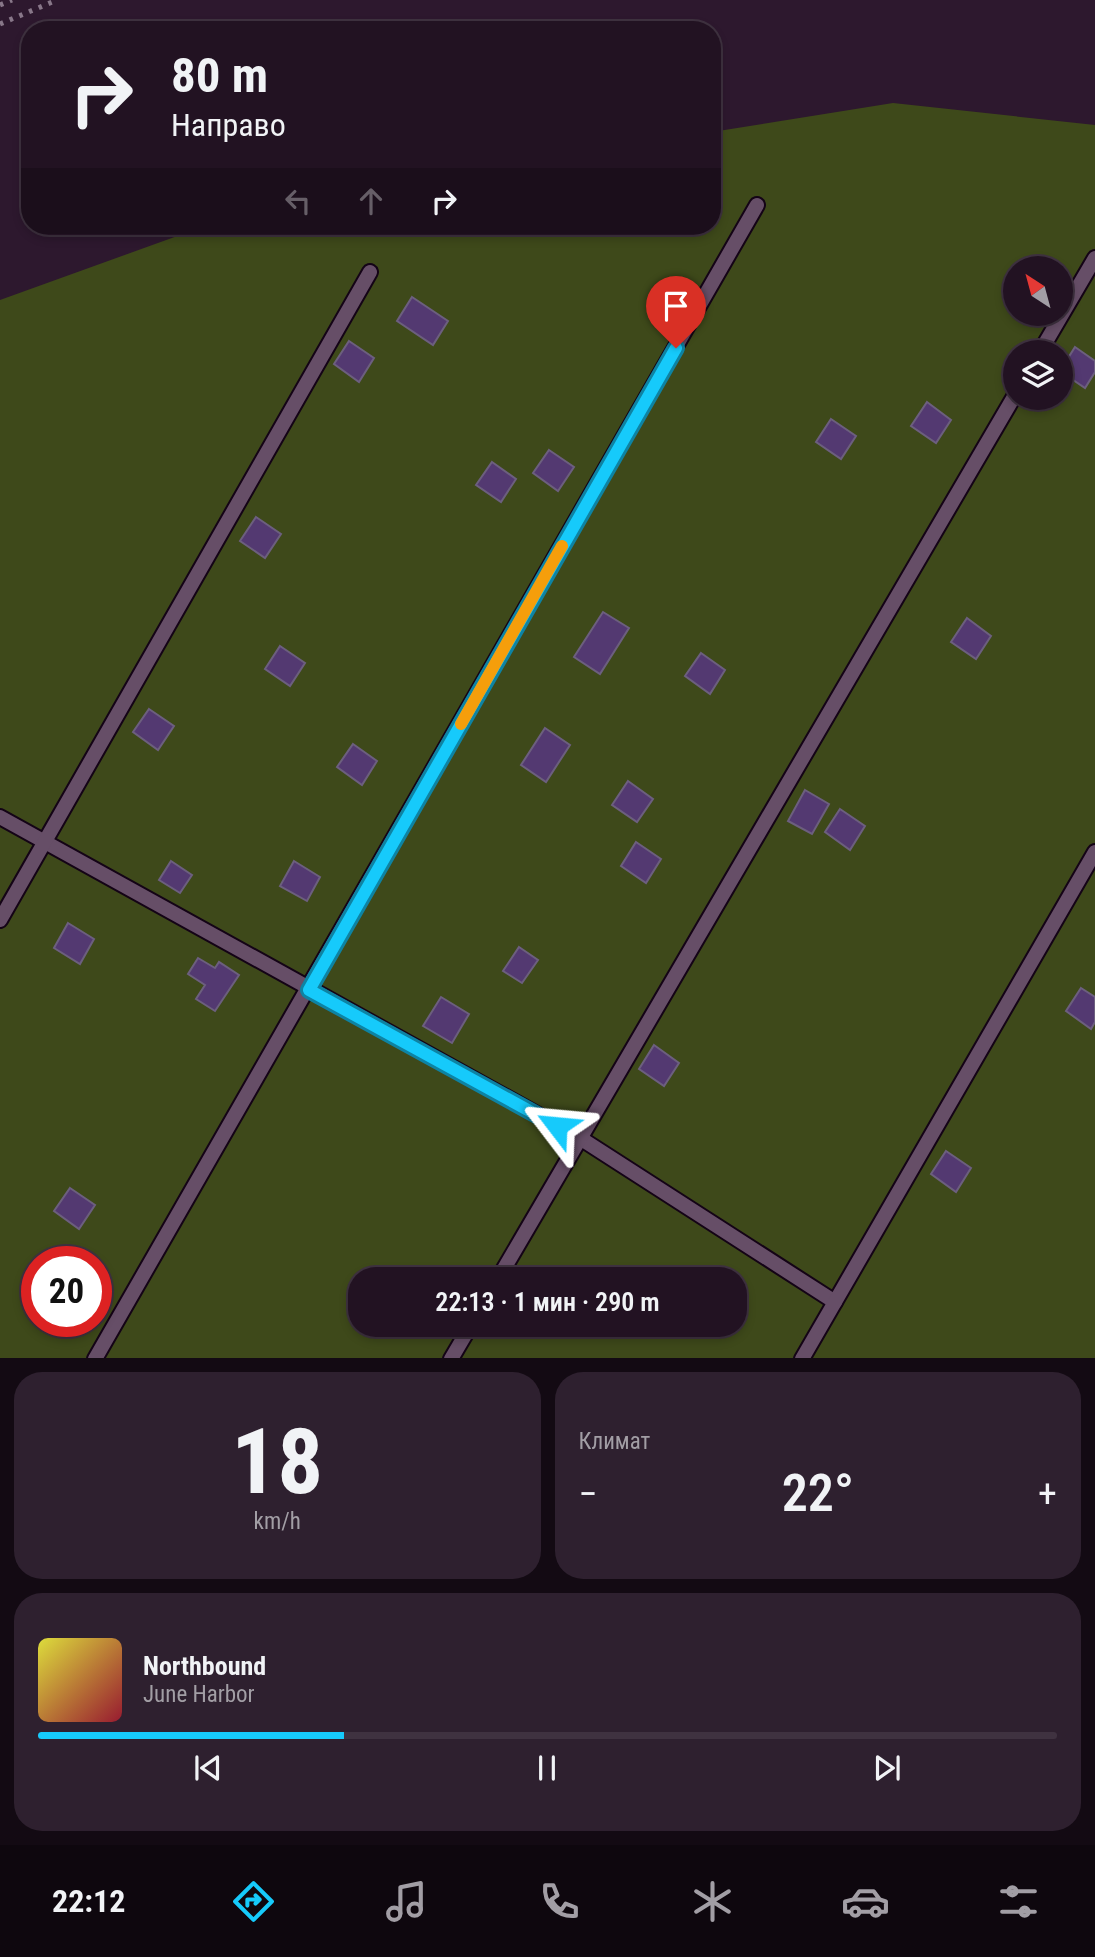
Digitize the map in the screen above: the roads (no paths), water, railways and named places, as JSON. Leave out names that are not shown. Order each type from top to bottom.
[{"type":"lane","points":[[95,1358],[309,990],[757,205]]},
{"type":"lane","points":[[1047,340],[1095,258]]},
{"type":"lane","points":[[0,920],[370,272]]},
{"type":"lane","points":[[505,1267],[1006,410]]},
{"type":"lane","points":[[0,817],[580,1138],[835,1302]]},
{"type":"lane","points":[[803,1358],[1095,852]]},
{"type":"lane","points":[[452,1358],[464,1337]]},
{"type":"railway","points":[[0,5],[12,0]]},
{"type":"railway","points":[[0,24],[57,0]]}]
